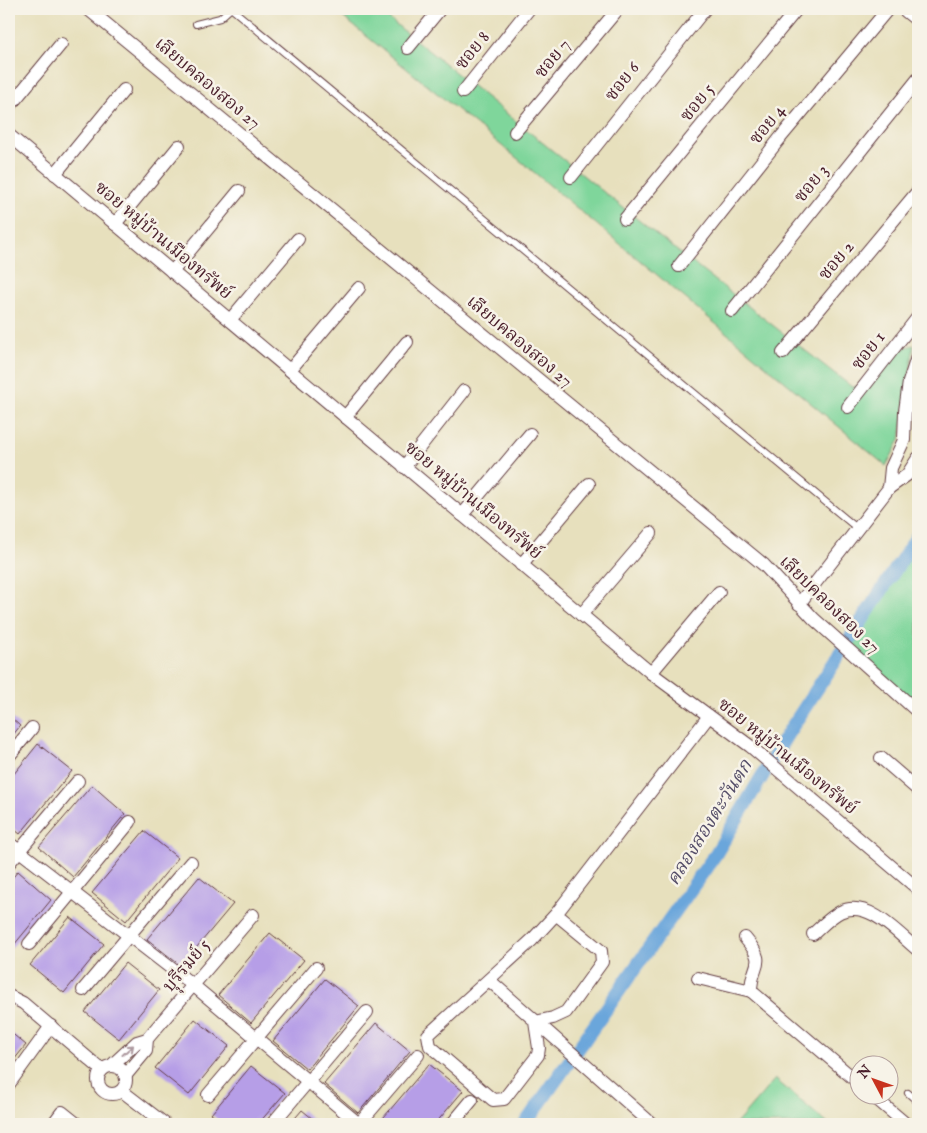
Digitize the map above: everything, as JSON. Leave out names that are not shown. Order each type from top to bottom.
[{"type":"street","name":"เลียบคลองสอง 27","points":[[88,9],[764,566],[799,604],[918,712]]},
{"type":"street","points":[[408,48],[440,9]]},
{"type":"street","name":"ซอย 8","points":[[463,92],[529,9]]},
{"type":"street","name":"ซอย 7","points":[[515,132],[618,9]]},
{"type":"street","name":"ซอย 6","points":[[571,177],[705,9]]},
{"type":"street","name":"ซอย 5","points":[[625,219],[797,9]]},
{"type":"street","name":"ซอย 4","points":[[679,266],[781,137],[888,9]]},
{"type":"street","points":[[903,9],[918,21]]},
{"type":"street","points":[[9,107],[61,44]]},
{"type":"street","name":"ซอย 3","points":[[732,310],[918,79]]},
{"type":"street","points":[[55,174],[124,90]]},
{"type":"street","name":"ซอย หมู่บ้านเมืองทรัพย์","points":[[9,135],[651,673],[750,746],[918,889]]},
{"type":"street","points":[[115,224],[179,146]]},
{"type":"street","points":[[172,272],[239,191]]},
{"type":"street","name":"ซอย 2","points":[[783,353],[918,191]]},
{"type":"street","points":[[230,320],[298,240]]},
{"type":"street","points":[[290,370],[359,288]]},
{"type":"street","name":"ซอย 1","points":[[848,407],[918,317]]},
{"type":"street","points":[[345,417],[407,342]]},
{"type":"street","points":[[889,488],[891,468],[904,440],[905,411],[914,383],[918,354]]},
{"type":"street","points":[[404,467],[464,392]]},
{"type":"street","points":[[462,515],[530,434]]},
{"type":"street","points":[[799,604],[889,488],[907,475],[918,458]]},
{"type":"street","points":[[521,565],[589,484]]},
{"type":"street","points":[[581,614],[651,533]]},
{"type":"street","points":[[651,673],[719,592]]},
{"type":"street","points":[[539,1025],[538,1054],[517,1084],[504,1099],[498,1101],[489,1096],[430,1046],[428,1036],[489,980],[556,914],[709,716]]},
{"type":"street","points":[[9,756],[32,728]]},
{"type":"street","points":[[881,758],[918,790]]},
{"type":"street","points":[[9,863],[78,781]]},
{"type":"street","points":[[29,944],[130,822]]},
{"type":"street","points":[[9,843],[194,986],[359,1124],[418,1055]]},
{"type":"street","points":[[84,990],[191,862]]},
{"type":"street","points":[[813,934],[839,912],[862,908],[873,914],[918,950]]},
{"type":"street","points":[[539,1025],[566,1012],[602,962],[601,951],[556,914]]},
{"type":"street","name":"บุุรีรมย์ 5","points":[[126,1075],[146,1051],[147,1040],[253,915]]},
{"type":"street","points":[[745,938],[758,956],[759,964],[751,984],[751,991]]},
{"type":"street","points":[[208,1095],[316,968]]},
{"type":"street","points":[[698,978],[751,991],[850,1075]]},
{"type":"street","points":[[489,980],[652,1124]]},
{"type":"street","points":[[9,996],[23,1003],[107,1068],[122,1069],[126,1075],[126,1086],[122,1091],[113,1095],[104,1092],[98,1084],[107,1068]]},
{"type":"street","points":[[272,1124],[367,1012]]},
{"type":"street","points":[[9,1084],[51,1026]]},
{"type":"street","name":"บุุรีรมย์ 5","points":[[107,1068],[137,1042],[147,1040]]},
{"type":"street","points":[[122,1091],[165,1124]]},
{"type":"street","points":[[452,1124],[472,1100]]},
{"type":"street","points":[[885,1106],[906,1124]]},
{"type":"street","points":[[54,1124],[62,1112],[77,1124]]},
{"type":"lane","points":[[196,24],[220,18],[231,9],[858,529]]},
{"type":"lane","points":[[908,1093],[918,1102]]},
{"type":"green space","points":[[333,9],[377,9],[657,235],[852,387],[864,386],[902,348],[914,345],[900,440],[886,466],[523,163]]},
{"type":"green space","points":[[918,546],[918,711],[844,649]]},
{"type":"green space","points":[[775,1079],[828,1124],[736,1124]]},
{"type":"building","points":[[9,716],[20,726],[9,740]]},
{"type":"building","points":[[38,744],[72,771],[20,834],[9,825],[9,780]]},
{"type":"building","points":[[92,785],[125,814],[73,877],[39,847]]},
{"type":"building","points":[[144,831],[178,858],[126,921],[92,893]]},
{"type":"building","points":[[18,871],[51,900],[9,951],[9,882]]},
{"type":"building","points":[[199,877],[233,904],[181,966],[147,939]]},
{"type":"building","points":[[70,917],[104,944],[64,993],[30,965]]},
{"type":"building","points":[[270,933],[304,960],[251,1023],[218,995]]},
{"type":"building","points":[[125,963],[159,990],[119,1039],[85,1012]]},
{"type":"building","points":[[325,979],[359,1006],[307,1069],[273,1041]]},
{"type":"building","points":[[195,1019],[229,1046],[189,1095],[155,1068]]},
{"type":"building","points":[[376,1023],[410,1051],[358,1113],[324,1084]]},
{"type":"building","points":[[9,1031],[26,1045],[9,1066]]},
{"type":"building","points":[[429,1064],[463,1091],[435,1124],[378,1124]]},
{"type":"building","points":[[251,1066],[285,1093],[258,1124],[223,1124],[211,1114]]},
{"type":"building","points":[[302,1110],[319,1124],[290,1124]]},
{"type":"waterway","name":"คลองสองตะวันตก","points":[[525,1124],[715,855],[788,733],[918,535]]}]
